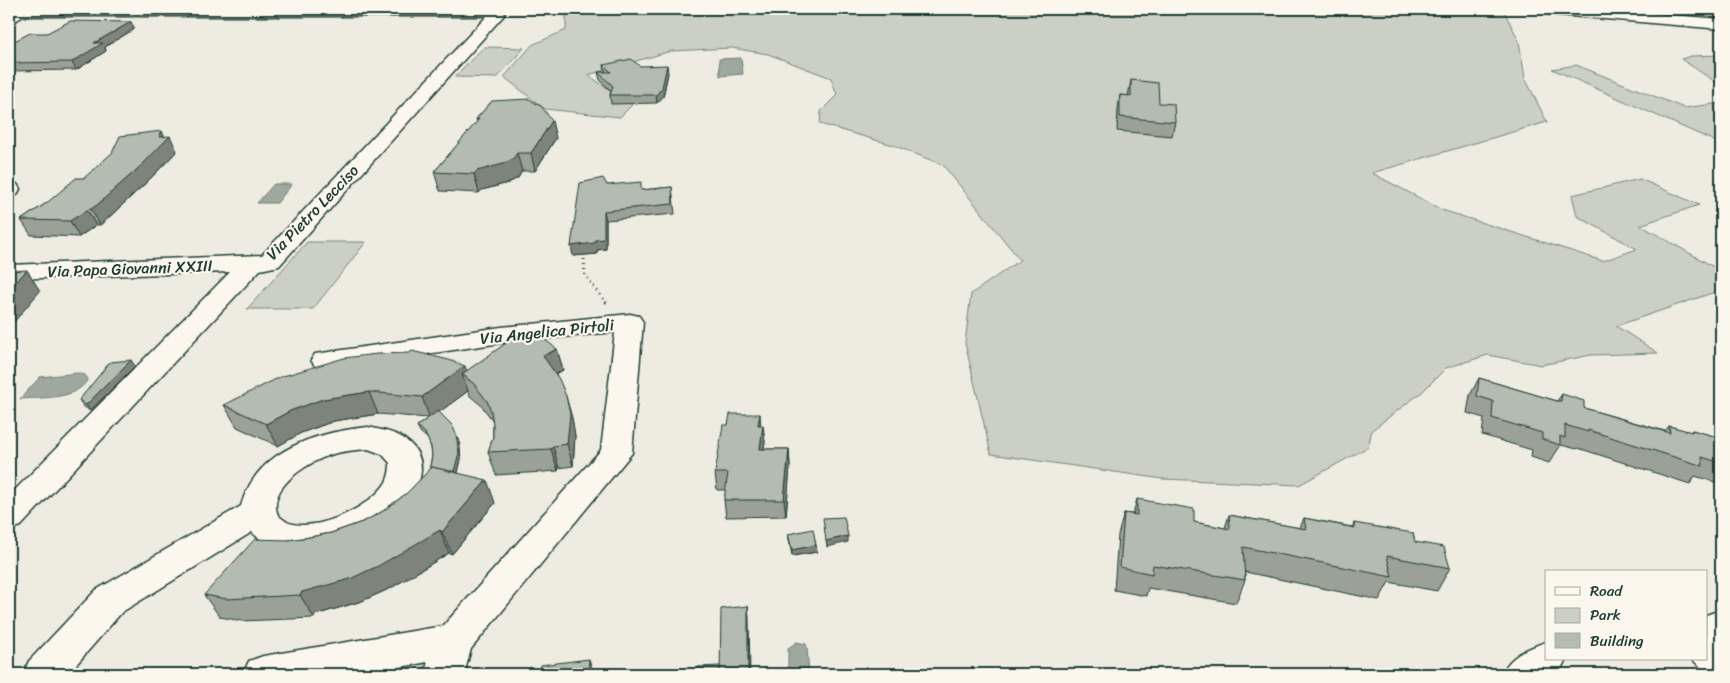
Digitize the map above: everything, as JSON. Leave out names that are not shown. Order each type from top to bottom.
[{"type":"street","points":[[1547,9],[1721,24]]},
{"type":"street","points":[[15,15],[489,10]]},
{"type":"street","name":"Via Pietro Lecciso","points":[[9,517],[252,264],[270,261],[496,14],[489,10]]},
{"type":"street","name":"Via Papa Giovanni XXIII","points":[[9,272],[252,264]]},
{"type":"street","name":"Via Angelica Pirtoli","points":[[325,360],[501,335],[630,322],[616,453],[449,658]]},
{"type":"street","points":[[43,674],[109,601],[258,512]]},
{"type":"street","points":[[1708,632],[1721,626]]},
{"type":"street","points":[[1708,650],[1721,660]]},
{"type":"street","points":[[263,674],[449,658]]},
{"type":"street","points":[[1522,674],[1545,660]]},
{"type":"path","points":[[584,259],[585,275],[607,304],[614,308]]},
{"type":"green space","points":[[566,9],[1503,9],[1519,41],[1525,78],[1547,122],[1372,173],[1442,210],[1603,261],[1637,249],[1577,216],[1572,195],[1640,179],[1699,205],[1640,225],[1721,271],[1721,281],[1715,292],[1616,326],[1658,353],[1591,355],[1541,365],[1488,355],[1446,368],[1422,392],[1372,430],[1368,447],[1299,485],[1163,479],[991,454],[965,343],[971,294],[1020,260],[943,165],[893,145],[820,124],[821,111],[837,95],[831,78],[768,54],[732,48],[671,51],[588,75],[632,105],[620,117],[545,109],[504,77],[532,45],[566,30]]},
{"type":"green space","points":[[484,47],[524,48],[497,78],[454,77]]},
{"type":"green space","points":[[1721,55],[1721,84],[1681,59],[1691,56]]},
{"type":"green space","points":[[1576,65],[1684,108],[1721,103],[1721,144],[1552,69]]},
{"type":"green space","points":[[307,242],[366,242],[313,309],[247,309]]},
{"type":"green space","points":[[423,659],[431,662],[431,674],[372,674],[375,668]]},
{"type":"shaded area","points":[[741,58],[743,74],[720,76],[719,59]]},
{"type":"shaded area","points":[[274,184],[292,184],[277,203],[257,203]]},
{"type":"shaded area","points":[[78,373],[85,375],[88,379],[75,391],[48,398],[20,399],[40,377]]},
{"type":"shaded area","points":[[797,642],[806,644],[809,674],[788,674],[788,648]]},
{"type":"building","points":[[70,21],[131,22],[94,43],[103,43],[72,62],[9,63],[9,44],[30,33],[47,33]]},
{"type":"building","points":[[631,59],[640,66],[667,65],[662,88],[656,95],[610,95],[613,86],[598,72],[611,72],[604,65]]},
{"type":"building","points":[[1131,80],[1158,83],[1159,103],[1174,104],[1175,122],[1120,117],[1120,95],[1131,96]]},
{"type":"building","points":[[529,99],[542,107],[552,121],[531,153],[517,153],[513,159],[503,164],[477,171],[474,174],[434,172],[492,101]]},
{"type":"building","points":[[162,131],[159,137],[170,136],[143,164],[91,209],[70,221],[21,220],[48,202],[76,178],[84,178],[112,153],[120,136]]},
{"type":"building","points":[[603,178],[607,185],[641,182],[641,190],[672,187],[673,204],[604,211],[604,239],[595,240],[595,243],[571,246],[580,183]]},
{"type":"building","points":[[27,270],[9,290],[9,271]]},
{"type":"building","points":[[525,330],[544,339],[557,349],[543,356],[559,379],[566,396],[570,414],[567,444],[553,446],[551,449],[488,452],[493,437],[491,411],[487,401],[474,384],[462,374]]},
{"type":"building","points":[[412,351],[465,366],[422,397],[369,392],[323,399],[290,411],[266,424],[224,405],[280,377],[344,358],[409,353]]},
{"type":"building","points":[[131,360],[86,405],[79,400],[110,362]]},
{"type":"building","points":[[1479,378],[1557,401],[1561,401],[1562,394],[1584,401],[1584,408],[1670,433],[1669,426],[1721,438],[1721,463],[1702,457],[1703,466],[1588,430],[1588,432],[1565,425],[1565,438],[1560,436],[1560,445],[1542,439],[1542,433],[1492,418],[1493,401],[1477,396]]},
{"type":"building","points":[[438,411],[452,425],[456,434],[459,453],[454,471],[432,467],[429,471],[432,456],[431,447],[425,433],[417,426]]},
{"type":"building","points":[[730,414],[760,414],[758,425],[763,425],[760,449],[789,449],[784,500],[724,500],[728,473],[715,473],[723,425],[728,425]]},
{"type":"building","points":[[432,467],[487,480],[442,532],[440,530],[380,565],[350,579],[302,592],[300,595],[227,599],[204,595],[255,539],[288,540],[310,537],[331,533],[365,521],[383,511],[407,493]]},
{"type":"building","points":[[1137,499],[1194,509],[1194,522],[1230,529],[1229,515],[1306,529],[1304,518],[1355,528],[1354,523],[1413,533],[1415,542],[1444,547],[1450,568],[1387,556],[1392,577],[1243,547],[1245,580],[1153,565],[1152,574],[1120,567],[1124,513],[1137,515]]},
{"type":"building","points":[[844,517],[848,536],[826,541],[823,518]]},
{"type":"building","points":[[813,529],[816,545],[792,550],[788,534]]},
{"type":"building","points":[[748,606],[748,674],[720,674],[721,609]]},
{"type":"building","points":[[589,659],[588,674],[539,674],[541,665]]},
{"type":"building","points":[[720,666],[720,674],[697,674],[698,667]]}]
